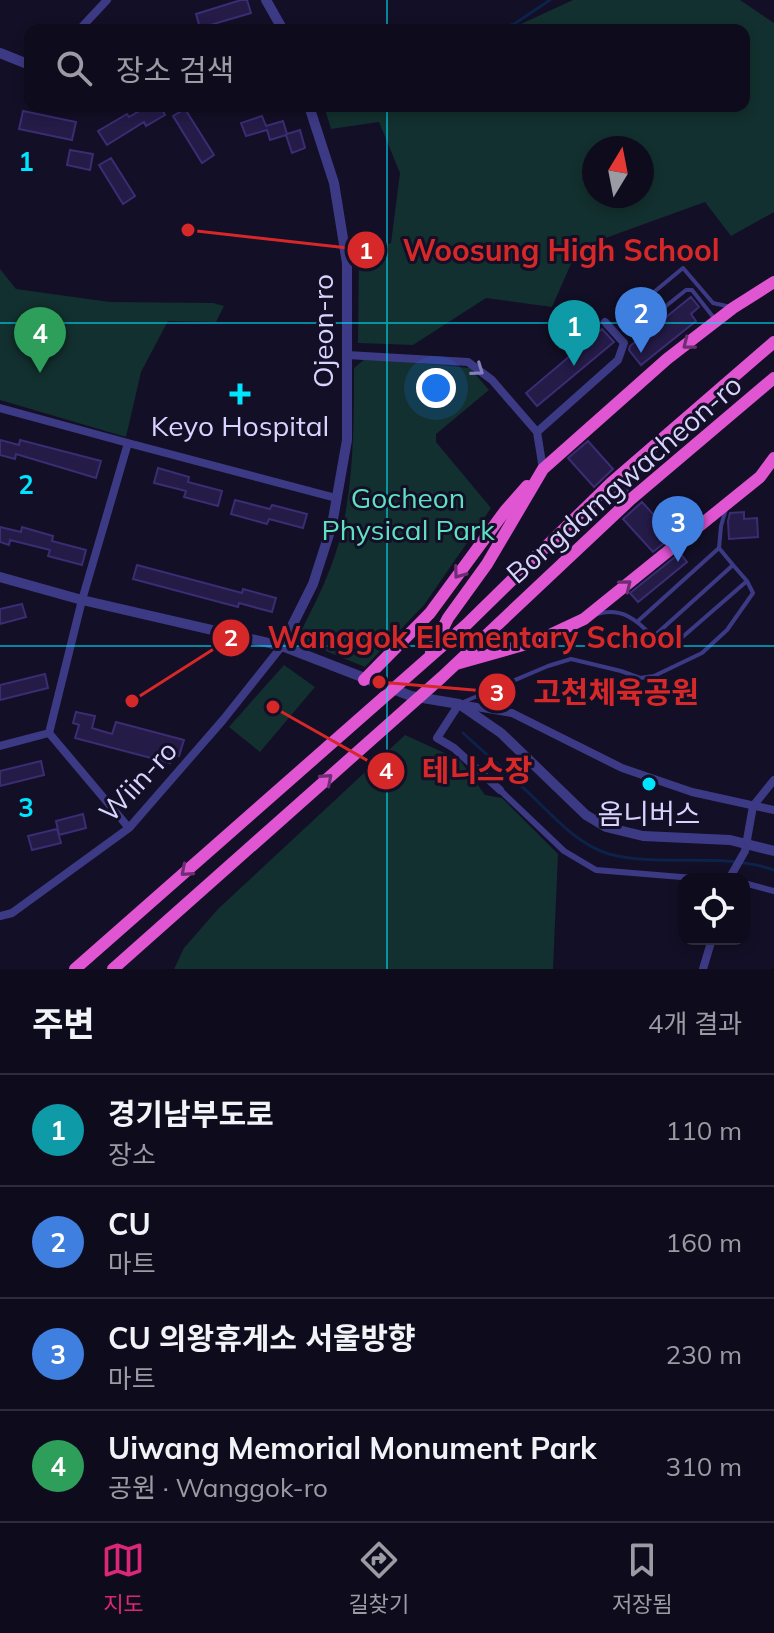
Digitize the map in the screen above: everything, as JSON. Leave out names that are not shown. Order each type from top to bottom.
[{"type":"highway","points":[[364,680],[430,613],[505,511],[543,469],[667,359],[733,308],[774,282]]},
{"type":"highway","name":"Bongdamgwacheon-ro","points":[[75,969],[466,625],[611,483],[774,342]]},
{"type":"highway","name":"Bongdamgwacheon-ro","points":[[113,969],[442,677],[630,500],[774,378]]},
{"type":"highway","points":[[456,664],[537,641],[584,619],[760,477],[774,458]]},
{"type":"highway","points":[[428,658],[448,618],[487,564],[543,469]]},
{"type":"street","points":[[85,24],[107,0]]},
{"type":"street","points":[[266,0],[280,24]]},
{"type":"street","points":[[0,53],[24,61]]},
{"type":"street","name":"Ojeon-ro","points":[[282,646],[313,584],[332,525],[347,440],[347,263],[334,183],[311,112]]},
{"type":"street","points":[[537,432],[618,360],[624,343],[605,322]]},
{"type":"street","points":[[347,355],[468,362],[492,380],[537,432],[543,469]]},
{"type":"street","points":[[0,408],[336,498]]},
{"type":"street","points":[[49,733],[82,600],[128,443]]},
{"type":"street","points":[[0,577],[82,600],[282,646],[411,696],[512,713],[622,768],[692,792],[774,810]]},
{"type":"street","name":"Wiin-ro","points":[[0,916],[12,913],[129,828],[223,720],[282,646]]},
{"type":"street","points":[[459,704],[437,738],[454,748],[564,851],[596,870],[678,877]]},
{"type":"street","points":[[459,704],[501,733],[586,815],[606,827],[643,836],[696,837],[774,851]]},
{"type":"street","points":[[0,746],[49,733]]},
{"type":"street","points":[[49,733],[129,828]]},
{"type":"street","points":[[732,873],[746,847],[753,806],[774,780]]},
{"type":"street","points":[[750,885],[774,891]]},
{"type":"street","points":[[703,969],[710,945]]},
{"type":"lane","points":[[716,321],[692,290],[686,290],[636,330],[625,316],[683,268],[713,303],[733,308]]},
{"type":"lane","points":[[638,621],[719,548],[721,526],[729,501]]},
{"type":"lane","points":[[459,704],[571,659],[640,678],[654,676],[702,653],[727,630],[753,593],[747,581],[719,548]]},
{"type":"lane","points":[[653,637],[733,565]]},
{"type":"lane","points":[[584,619],[617,611],[638,621],[662,645],[671,647],[747,581]]},
{"type":"green space","points":[[573,0],[740,0],[774,23],[774,212],[731,236],[705,202],[578,248],[552,307],[486,298],[413,345],[358,343],[359,252],[391,243],[400,173],[379,122],[331,129],[326,112],[750,112],[750,24],[521,24]]},
{"type":"green space","points":[[0,269],[16,289],[110,302],[213,303],[224,306],[216,322],[168,321],[141,372],[126,437],[0,400]]},
{"type":"green space","name":"Gocheon Physical Park","points":[[366,358],[470,368],[489,390],[436,434],[436,442],[491,508],[424,605],[365,667],[306,643],[300,633],[330,570],[339,543],[351,470],[354,368]]},
{"type":"green space","points":[[284,665],[315,687],[260,752],[229,727]]},
{"type":"green space","points":[[405,735],[460,760],[485,795],[502,798],[558,854],[553,969],[174,969],[184,948],[218,909]]},
{"type":"building","points":[[241,0],[247,0],[251,13],[214,24],[199,24],[196,14]]},
{"type":"building","points":[[23,111],[76,122],[72,140],[19,129]]},
{"type":"building","points":[[138,112],[163,112],[165,115],[146,126],[144,122],[107,145],[98,131],[127,114],[129,117]]},
{"type":"building","points":[[187,112],[214,155],[202,163],[173,116]]},
{"type":"building","points":[[262,116],[266,126],[283,121],[287,134],[300,130],[305,148],[292,153],[286,135],[270,140],[267,130],[246,136],[241,123]]},
{"type":"building","points":[[70,150],[93,154],[90,170],[67,165]]},
{"type":"building","points":[[111,158],[135,196],[123,204],[99,165]]},
{"type":"building","points":[[691,297],[699,307],[691,314],[696,321],[641,365],[629,350],[630,346]]},
{"type":"building","points":[[602,329],[614,342],[537,406],[526,393]]},
{"type":"building","points":[[0,440],[19,445],[20,440],[101,461],[96,478],[16,454],[15,459],[0,455]]},
{"type":"building","points":[[588,441],[613,469],[594,487],[568,458]]},
{"type":"building","points":[[158,468],[189,477],[188,482],[222,491],[218,506],[184,497],[186,491],[154,483]]},
{"type":"building","points":[[625,483],[630,488],[611,506],[606,500]]},
{"type":"building","points":[[235,500],[307,514],[303,528],[269,519],[267,524],[231,514]]},
{"type":"building","points":[[642,502],[673,536],[653,552],[623,519]]},
{"type":"building","points":[[744,512],[744,519],[757,518],[758,537],[729,539],[730,513]]},
{"type":"building","points":[[0,527],[21,532],[22,527],[53,536],[52,541],[86,550],[82,565],[48,556],[50,550],[10,540],[9,545],[0,542]]},
{"type":"building","points":[[680,553],[687,562],[638,602],[630,593]]},
{"type":"building","points":[[137,565],[242,593],[243,589],[276,598],[272,612],[239,603],[238,607],[133,579]]},
{"type":"building","points":[[22,604],[26,617],[0,624],[0,609]]},
{"type":"building","points":[[45,674],[48,688],[0,700],[0,685]]},
{"type":"building","points":[[76,712],[95,716],[92,728],[112,734],[116,722],[184,740],[179,756],[173,754],[170,763],[75,738],[79,725],[73,723]]},
{"type":"building","points":[[41,761],[44,775],[0,786],[0,771]]},
{"type":"building","points":[[83,814],[86,828],[59,835],[56,821]]},
{"type":"building","points":[[57,829],[61,843],[32,850],[28,836]]},
{"type":"waterway","points":[[514,24],[550,0]]},
{"type":"waterway","points":[[463,733],[567,829],[598,850],[629,858],[733,861],[774,870]]},
{"type":"place","name":"Woosung High School","points":[[188,230]]},
{"type":"place","name":"CU","points":[[641,353]]},
{"type":"place","name":"경기남부도로","points":[[574,366]]},
{"type":"place","name":"Uiwang Memorial Monument Park","points":[[40,373]]},
{"type":"place","name":"Keyo Hospital","points":[[240,394]]},
{"type":"place","name":"CU 의왕휴게소 서울방향","points":[[678,562]]},
{"type":"place","name":"고천체육공원","points":[[379,682]]},
{"type":"place","name":"Wanggok Elementary School","points":[[132,701]]},
{"type":"place","name":"테니스장","points":[[273,707]]},
{"type":"place","name":"옴니버스","points":[[649,784]]}]
